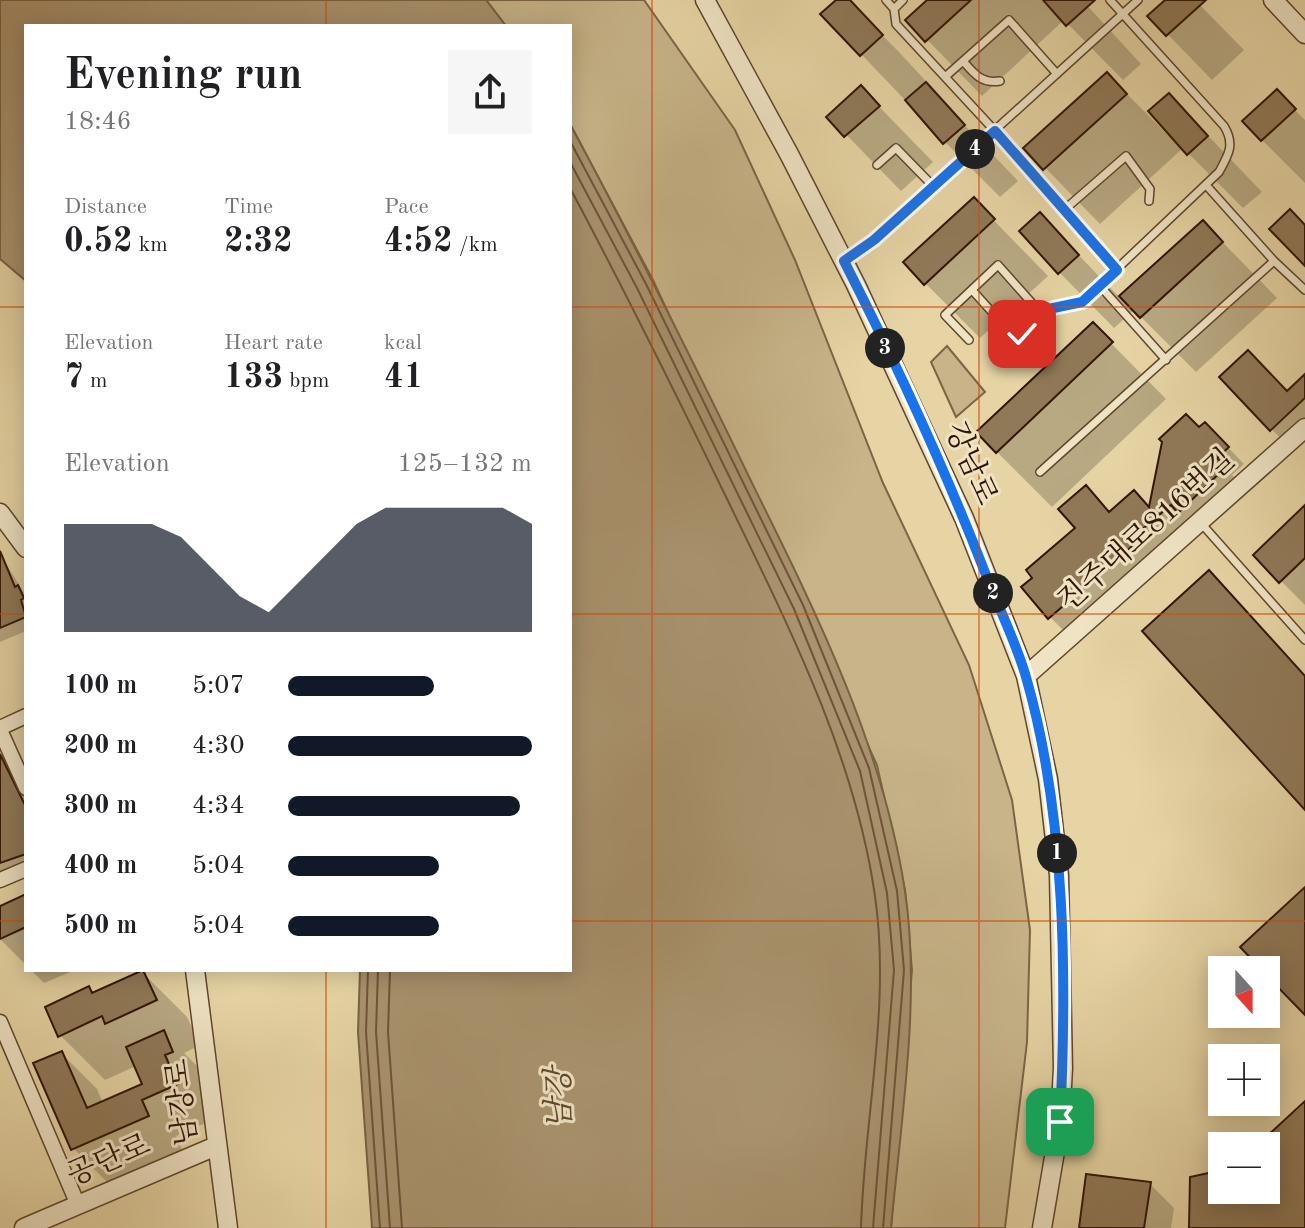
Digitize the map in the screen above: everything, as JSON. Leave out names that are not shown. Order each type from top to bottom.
[{"type":"street","name":"강남로","points":[[705,0],[844,261],[964,518],[1026,676],[1048,779],[1059,875],[1063,1068],[1060,1122],[1042,1228]]},
{"type":"street","points":[[1273,0],[1305,34]]},
{"type":"street","name":"진주대로816번길","points":[[1026,676],[1305,428]]},
{"type":"street","points":[[2,520],[24,546]]},
{"type":"street","points":[[24,717],[0,729],[24,783]]},
{"type":"street","points":[[0,880],[24,870]]},
{"type":"street","name":"남강로","points":[[195,972],[228,1228]]},
{"type":"street","points":[[1,1025],[78,1205]]},
{"type":"street","name":"공단로","points":[[24,1228],[216,1146]]},
{"type":"lane","points":[[886,0],[894,9],[896,24],[1117,270]]},
{"type":"lane","points":[[894,9],[903,0]]},
{"type":"lane","points":[[1039,311],[1082,302],[1219,172],[1230,152],[1230,136],[1224,126],[1110,0]]},
{"type":"lane","points":[[844,261],[874,240],[1138,0]]},
{"type":"lane","points":[[945,77],[1009,20],[1057,74]]},
{"type":"lane","points":[[963,61],[977,77],[1000,81]]},
{"type":"lane","points":[[877,165],[896,148],[933,186]]},
{"type":"lane","points":[[1064,210],[1126,156],[1150,189],[1149,201]]},
{"type":"lane","points":[[1206,185],[1274,261],[1305,290]]},
{"type":"lane","points":[[1040,472],[1274,261]]},
{"type":"lane","points":[[969,340],[945,315],[998,265],[1039,311],[1038,320],[1022,334],[1010,332],[972,290]]},
{"type":"lane","points":[[1100,286],[1166,360]]},
{"type":"lane","points":[[1199,522],[1305,640]]},
{"type":"shaded area","points":[[486,0],[644,0],[735,130],[795,260],[883,483],[969,665],[1012,800],[1030,930],[1027,1042],[1005,1228],[891,1228],[912,970],[905,890],[877,765],[653,280],[572,128],[572,24],[504,24]]},
{"type":"shaded area","points":[[947,346],[985,392],[956,417],[931,362]]},
{"type":"water","points":[[0,0],[486,0],[504,24],[24,24],[24,279],[0,259]]},
{"type":"water","name":"남강","points":[[572,128],[663,303],[801,583],[845,682],[881,785],[905,891],[911,973],[908,1059],[891,1228],[372,1228],[358,1032],[360,972],[572,972]]},
{"type":"building","points":[[836,0],[850,0],[883,35],[860,56],[820,14]]},
{"type":"building","points":[[927,0],[971,0],[925,42],[905,20]]},
{"type":"building","points":[[1043,0],[1095,0],[1066,26]]},
{"type":"building","points":[[1165,0],[1206,0],[1166,36],[1147,16]]},
{"type":"building","points":[[1107,72],[1127,94],[1043,170],[1023,148]]},
{"type":"building","points":[[926,82],[965,125],[943,144],[905,100]]},
{"type":"building","points":[[861,85],[880,106],[844,137],[826,117]]},
{"type":"building","points":[[1277,89],[1296,109],[1261,141],[1242,121]]},
{"type":"building","points":[[1169,93],[1208,136],[1187,155],[1148,111]]},
{"type":"building","points":[[974,197],[995,219],[924,285],[903,262]]},
{"type":"building","points":[[1290,209],[1305,225],[1305,266],[1269,229]]},
{"type":"building","points":[[1040,212],[1079,255],[1058,274],[1019,231]]},
{"type":"building","points":[[1203,220],[1223,242],[1140,318],[1119,296]]},
{"type":"building","points":[[1093,322],[1113,342],[996,453],[976,432]]},
{"type":"building","points":[[1248,350],[1287,391],[1305,374],[1305,398],[1270,431],[1219,377]]},
{"type":"building","points":[[1186,414],[1199,427],[1205,422],[1229,447],[1217,458],[1226,467],[1178,513],[1171,505],[1132,538],[1136,543],[1048,619],[1021,587],[1032,578],[1026,570],[1075,528],[1058,509],[1086,485],[1109,512],[1134,490],[1149,507],[1162,442],[1159,439]]},
{"type":"building","points":[[1305,505],[1305,558],[1279,583],[1253,555]]},
{"type":"building","points":[[0,551],[15,587],[18,585],[24,598],[21,600],[24,618],[0,628]]},
{"type":"building","points":[[1209,570],[1305,676],[1305,810],[1142,631]]},
{"type":"building","points":[[0,754],[24,803],[24,855],[0,863]]},
{"type":"building","points":[[1305,887],[1305,1015],[1280,989],[1280,956],[1249,956],[1240,947]]},
{"type":"building","points":[[24,895],[24,928],[0,939],[0,906]]},
{"type":"building","points":[[144,972],[157,1000],[105,1024],[102,1016],[58,1037],[45,1007],[89,986],[92,993]]},
{"type":"building","points":[[164,1030],[173,1052],[165,1055],[178,1084],[142,1100],[149,1116],[71,1150],[33,1063],[62,1051],[87,1108],[142,1084],[126,1047]]},
{"type":"building","points":[[1305,1101],[1305,1228],[1189,1228],[1190,1177],[1208,1173],[1208,1204],[1280,1204],[1280,1132],[1271,1132]]},
{"type":"building","points":[[1086,1174],[1151,1182],[1144,1228],[1079,1228]]},
{"type":"route","points":[[1022,334],[1038,320],[1039,311],[1082,302],[1117,270],[995,131],[874,240],[844,261],[964,518],[1026,676],[1048,779],[1059,875],[1063,1068],[1060,1122]]}]
